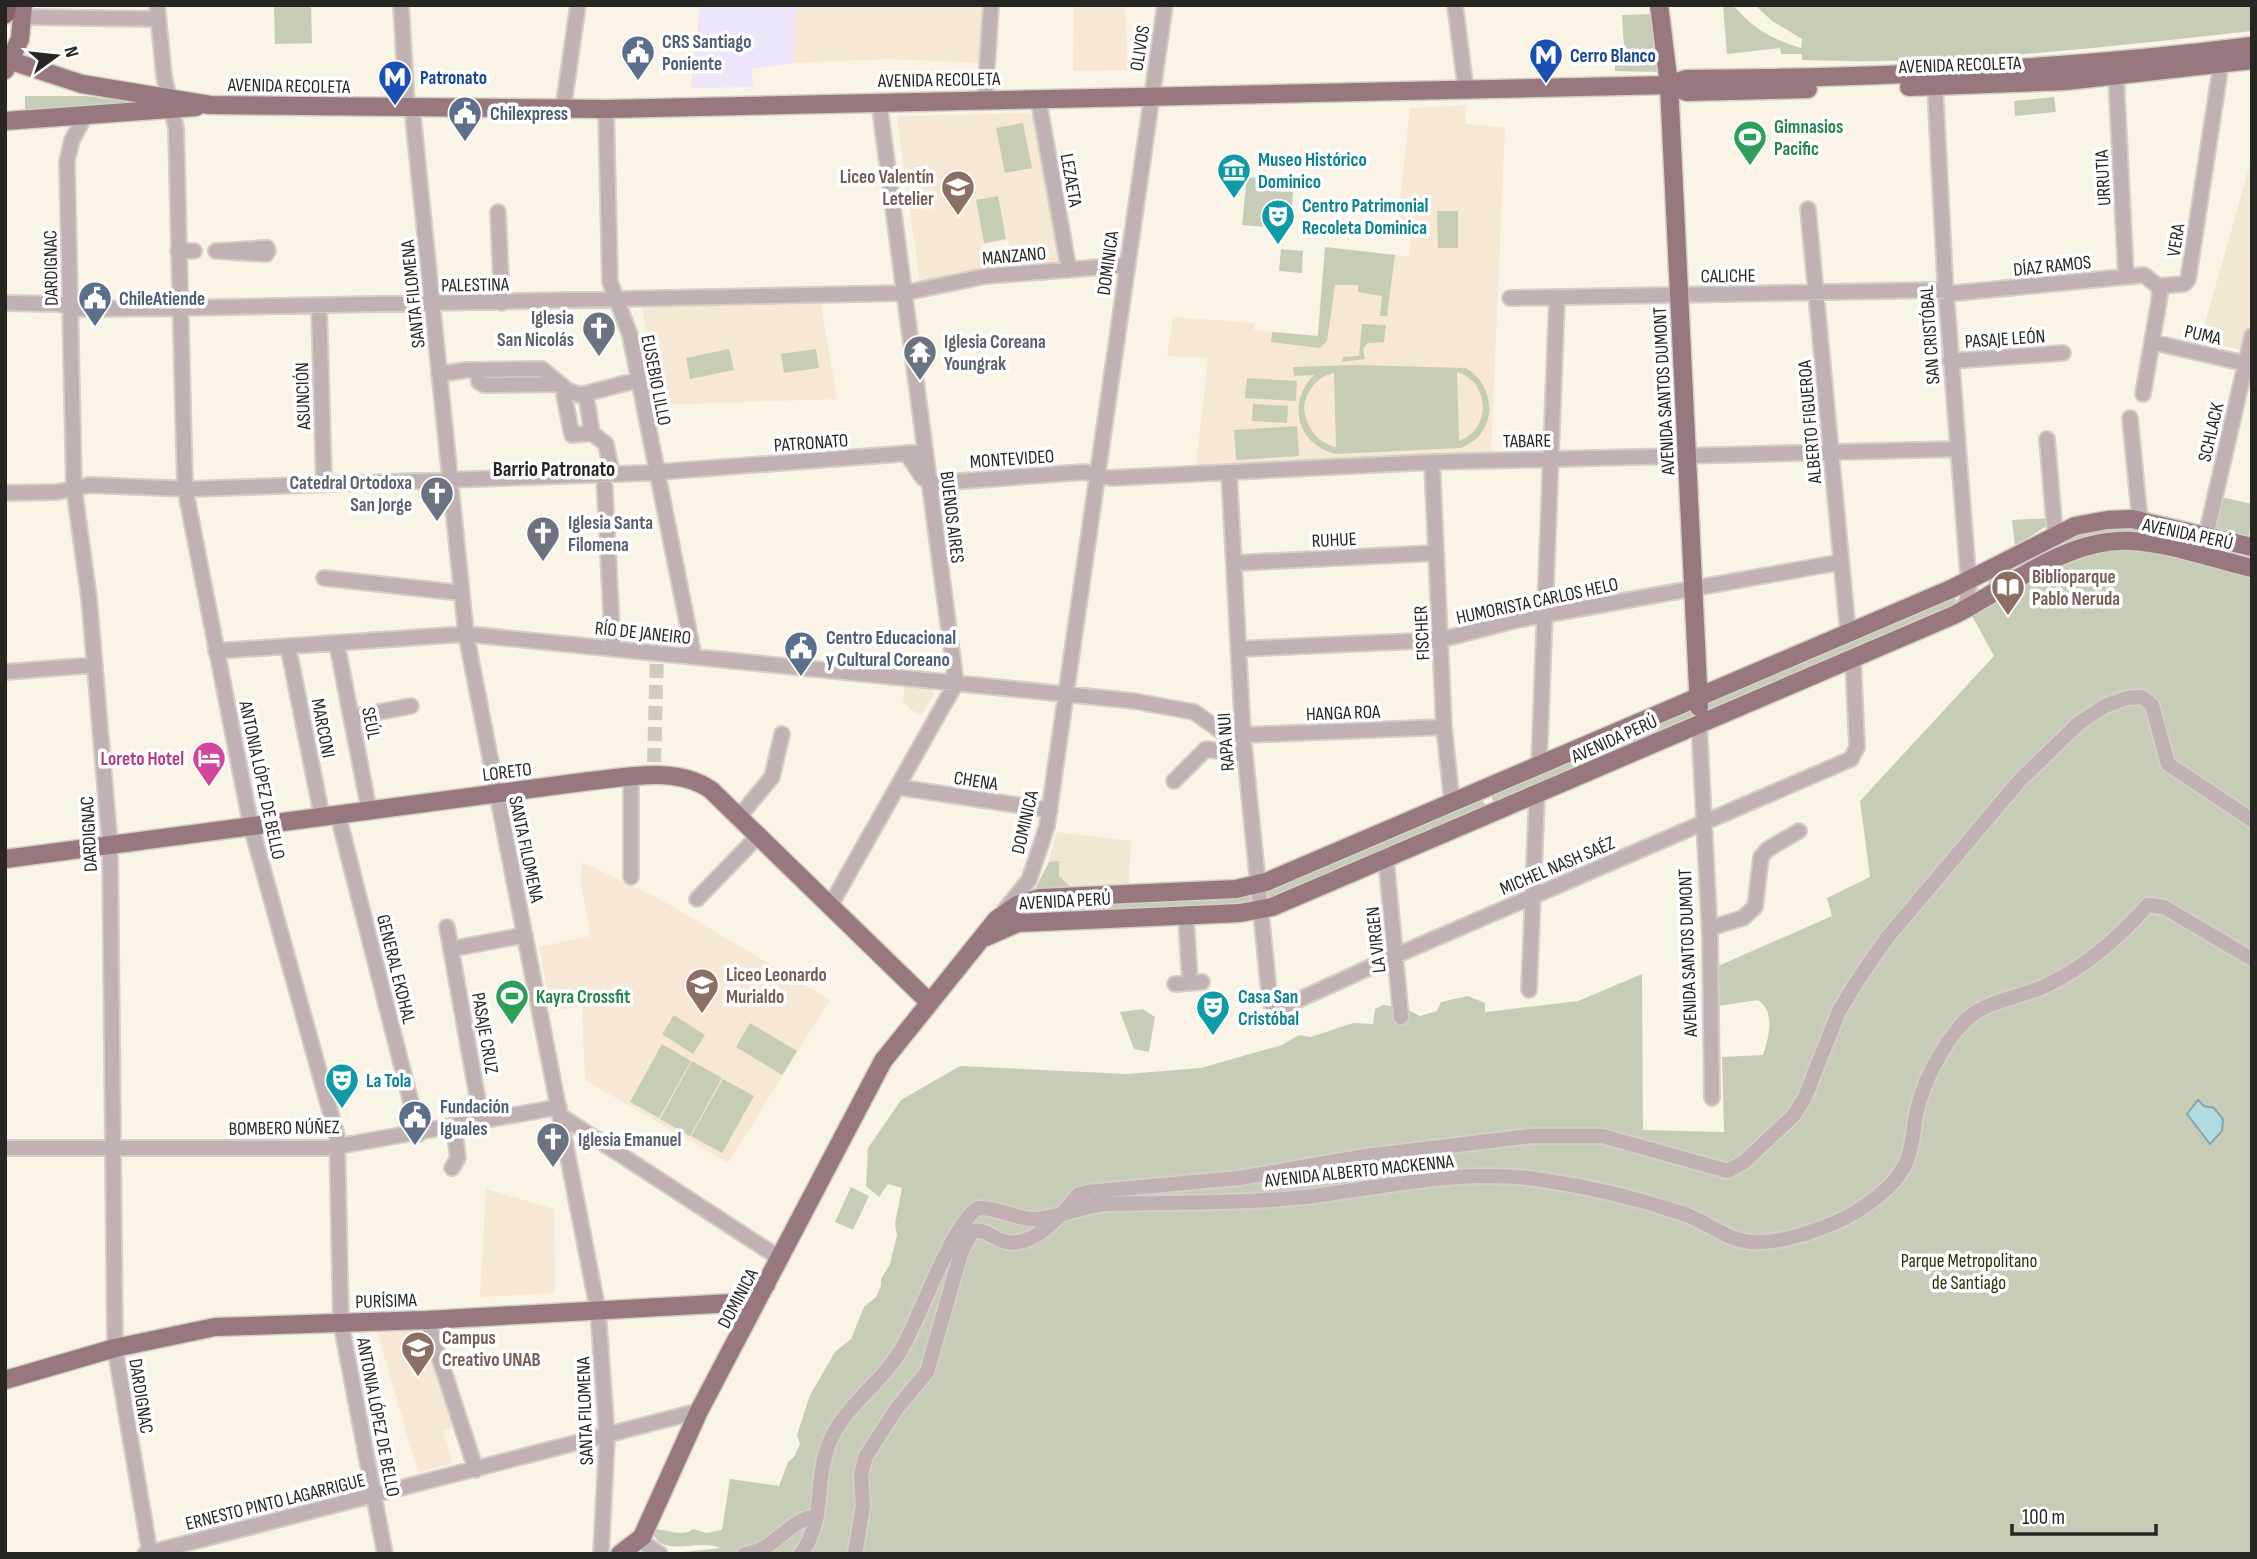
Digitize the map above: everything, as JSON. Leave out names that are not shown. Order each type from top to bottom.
[{"type":"main road","name":"AVENIDA SANTOS DUMONT","points":[[1659,5],[1669,85],[1699,723]]},
{"type":"main road","points":[[7,63],[15,10]]},
{"type":"main road","name":"AVENIDA RECOLETA","points":[[2120,69],[2252,46]]},
{"type":"main road","name":"AVENIDA RECOLETA","points":[[5,121],[170,104],[606,109],[1669,85],[1687,92],[2252,61]]},
{"type":"main road","name":"AVENIDA RECOLETA","points":[[7,63],[170,104]]},
{"type":"main road","name":"AVENIDA PERÚ","points":[[1001,914],[1025,894],[1039,898],[1236,889],[1258,885],[1968,581],[2055,533],[2096,521],[2140,520],[2252,547]]},
{"type":"main road","name":"AVENIDA PERÚ","points":[[981,941],[1011,924],[1261,910],[1853,659],[1959,612],[2071,552],[2118,541],[2152,544],[2252,568]]},
{"type":"main road","name":"LORETO","points":[[5,859],[631,777],[654,769],[704,785],[759,835],[928,1001]]},
{"type":"main road","points":[[1490,786],[1486,801],[1500,810]]},
{"type":"main road","points":[[1025,894],[1032,914],[1047,922]]},
{"type":"main road","name":"DOMINICA","points":[[631,1549],[699,1411],[769,1283],[883,1061],[928,1001],[1001,914]]},
{"type":"main road","name":"PURÍSIMA","points":[[5,1380],[115,1348],[215,1327],[427,1320],[732,1303],[752,1296],[769,1283]]},
{"type":"main road","points":[[732,1303],[746,1309],[747,1324]]},
{"type":"street","name":"SANTA FILOMENA","points":[[401,5],[466,634],[598,1311],[607,1437],[601,1554]]},
{"type":"street","points":[[562,109],[578,5]]},
{"type":"street","points":[[985,99],[991,5]]},
{"type":"street","name":"OLIVOS","points":[[1151,96],[1165,5]]},
{"type":"street","points":[[1455,5],[1466,91]]},
{"type":"street","points":[[15,10],[158,12]]},
{"type":"street","name":"ANTONIA LÓPEZ DE BELLO","points":[[158,12],[170,104],[176,128],[185,488],[251,826],[338,1147],[341,1323],[385,1554]]},
{"type":"street","name":"VERA","points":[[2158,286],[2184,284],[2188,280],[2221,64]]},
{"type":"street","name":"URRUTIA","points":[[2120,69],[2126,277]]},
{"type":"street","name":"SAN CRISTÓBAL","points":[[1939,80],[1946,292],[1969,594],[1959,612]]},
{"type":"street","name":"DOMINICA","points":[[1025,894],[1041,850],[1049,810],[1151,96]]},
{"type":"street","name":"LEZAETA","points":[[1038,98],[1069,270]]},
{"type":"street","name":"BUENOS AIRES","points":[[879,102],[956,683]]},
{"type":"street","name":"EUSEBIO LILLO","points":[[606,109],[607,258],[616,301],[627,326],[694,657]]},
{"type":"street","name":"DARDIGNAC","points":[[86,114],[76,131],[67,161],[75,488],[95,665],[110,845],[115,1348],[148,1553]]},
{"type":"street","name":"ALBERTO FIGUEROA","points":[[1808,209],[1848,632]]},
{"type":"street","points":[[498,212],[502,303]]},
{"type":"street","points":[[178,251],[194,251]]},
{"type":"street","name":"MANZANO","points":[[904,293],[986,276],[1128,265]]},
{"type":"street","name":"DÍAZ RAMOS","points":[[1946,292],[1961,293],[2147,276],[2158,286]]},
{"type":"street","points":[[2143,394],[2161,295],[2158,286]]},
{"type":"street","name":"CALICHE","points":[[1510,298],[1946,292]]},
{"type":"street","name":"PALESTINA","points":[[5,303],[59,304],[69,308],[179,309],[904,293]]},
{"type":"street","points":[[1539,764],[1557,297]]},
{"type":"street","name":"ASUNCIÓN","points":[[319,306],[324,484]]},
{"type":"street","name":"SCHLACK","points":[[2206,536],[2248,365],[2252,336]]},
{"type":"street","name":"PUMA","points":[[2152,342],[2248,365]]},
{"type":"street","name":"PASAJE LEÓN","points":[[1951,361],[2063,352]]},
{"type":"street","points":[[439,374],[478,369],[546,369],[563,387],[586,395],[600,388],[638,380]]},
{"type":"street","points":[[563,387],[572,435],[592,433]]},
{"type":"street","points":[[586,395],[592,433],[606,444],[613,649]]},
{"type":"street","points":[[2130,418],[2140,520]]},
{"type":"street","points":[[2047,439],[2055,533]]},
{"type":"street","name":"TABARE","points":[[1098,476],[1111,478],[1550,458],[1956,449]]},
{"type":"street","name":"PATRONATO","points":[[5,493],[57,492],[75,488],[125,485],[185,488],[656,472],[925,452]]},
{"type":"street","points":[[907,454],[929,482]]},
{"type":"street","name":"FISCHER","points":[[1432,462],[1444,727],[1452,802]]},
{"type":"street","name":"MONTEVIDEO","points":[[929,482],[1084,472],[1098,476]]},
{"type":"street","name":"RAPA NUI","points":[[1230,472],[1244,755],[1270,1002],[1273,1007]]},
{"type":"street","name":"RUHUE","points":[[1234,562],[1436,553]]},
{"type":"street","name":"HUMORISTA CARLOS HELO","points":[[1238,649],[1440,640],[1544,615],[1841,562]]},
{"type":"street","points":[[324,578],[462,593]]},
{"type":"street","points":[[1968,581],[1980,589],[1999,589]]},
{"type":"street","name":"RÍO DE JANEIRO","points":[[216,651],[466,634],[1066,695]]},
{"type":"street","name":"SEÚL","points":[[337,643],[369,810]]},
{"type":"street","name":"MARCONI","points":[[288,646],[330,816]]},
{"type":"street","name":"MICHEL NASH SAÉZ","points":[[1273,1007],[1286,1006],[1396,955],[1855,755],[1853,659]]},
{"type":"street","points":[[5,672],[95,665]]},
{"type":"street","points":[[830,906],[956,683]]},
{"type":"street","points":[[1066,695],[1189,711],[1209,720],[1222,732],[1243,735]]},
{"type":"street","points":[[855,1554],[863,1506],[861,1475],[866,1456],[883,1426],[927,1372],[961,1253],[972,1231],[983,1230],[1002,1240],[1021,1243],[1035,1237],[1078,1195],[1087,1192],[1239,1178],[1366,1156],[1531,1136],[1602,1136],[1728,1171],[1744,1162],[1794,1115],[1805,1097],[1839,1011],[1886,939],[2020,780],[2079,723],[2105,706],[2127,698],[2142,697],[2152,705],[2168,765],[2252,820]]},
{"type":"street","points":[[352,717],[411,706]]},
{"type":"street","points":[[1174,781],[1206,749],[1209,720]]},
{"type":"street","name":"AVENIDA SANTOS DUMONT","points":[[1699,723],[1710,928],[1712,1098]]},
{"type":"street","name":"HANGA ROA","points":[[1243,735],[1444,727]]},
{"type":"street","points":[[739,817],[772,777],[782,734]]},
{"type":"street","points":[[1206,749],[1244,755]]},
{"type":"street","points":[[631,777],[631,877]]},
{"type":"street","name":"CHENA","points":[[897,787],[1049,810]]},
{"type":"street","points":[[1529,990],[1537,794]]},
{"type":"street","name":"GENERAL EKDHAL","points":[[330,816],[419,1134]]},
{"type":"street","points":[[1710,928],[1743,918],[1755,907],[1761,857],[1768,849],[1799,831]]},
{"type":"street","points":[[697,900],[759,835]]},
{"type":"street","name":"LA VIRGEN","points":[[1386,859],[1401,1017]]},
{"type":"street","name":"AVENIDA ALBERTO MACKENNA","points":[[801,1554],[814,1533],[827,1447],[835,1430],[900,1352],[925,1297],[972,1212],[985,1207],[1033,1219],[1103,1204],[1300,1197],[1437,1178],[1525,1178],[1612,1192],[1685,1214],[1741,1241],[1779,1240],[1847,1217],[1897,1176],[1906,1163],[1918,1107],[1929,1078],[1961,1026],[1971,1016],[1997,1002],[2044,986],[2078,967],[2122,935],[2148,905],[2164,906],[2252,959]]},
{"type":"street","points":[[1186,916],[1189,983]]},
{"type":"street","name":"PASAJE CRUZ","points":[[447,927],[482,1123]]},
{"type":"street","points":[[451,949],[525,935]]},
{"type":"street","points":[[560,1112],[781,1258]]},
{"type":"street","name":"BOMBERO NÚÑEZ","points":[[5,1148],[338,1147],[560,1112]]},
{"type":"street","points":[[452,1168],[458,1158],[454,1128]]},
{"type":"street","points":[[427,1320],[476,1469]]},
{"type":"street","name":"ERNESTO PINTO LAGARRIGUE","points":[[148,1553],[607,1437],[699,1411]]},
{"type":"street","points":[[745,1554],[759,1552],[792,1525],[817,1516]]},
{"type":"street","points":[[631,1549],[647,1545],[660,1554]]},
{"type":"shaded area","points":[[700,5],[797,5],[793,63],[752,69],[753,87],[691,88]]},
{"type":"shaded area","points":[[797,5],[985,5],[983,63],[889,59],[793,63]]},
{"type":"shaded area","points":[[1074,5],[1125,5],[1128,70],[1073,71]]},
{"type":"shaded area","points":[[1466,105],[1466,124],[1505,127],[1491,454],[1196,465],[1208,358],[1167,356],[1173,317],[1254,323],[1254,330],[1317,336],[1325,247],[1409,257],[1411,238],[1403,237],[1405,221],[1398,220],[1410,108]]},
{"type":"shaded area","name":"Liceo Valentín Letelier","points":[[1028,113],[1035,118],[1062,259],[1059,264],[1014,266],[1008,240],[981,245],[985,271],[920,283],[897,119],[900,116]]},
{"type":"shaded area","points":[[2252,157],[2252,313],[2242,350],[2200,341]]},
{"type":"shaded area","points":[[821,304],[837,399],[659,405],[642,307]]},
{"type":"shaded area","points":[[905,685],[931,688],[934,695],[920,716],[903,703]]},
{"type":"shaded area","points":[[1056,832],[1131,841],[1129,883],[1035,889],[1049,863]]},
{"type":"shaded area","name":"Liceo Leonardo Murialdo","points":[[582,862],[660,899],[830,1000],[728,1163],[585,1080],[582,1006],[551,1012],[539,947],[591,936],[581,884]]},
{"type":"shaded area","points":[[486,1189],[554,1209],[555,1293],[480,1297]]},
{"type":"shaded area","name":"Campus Creativo UNAB","points":[[428,1329],[460,1426],[443,1431],[452,1463],[418,1472],[377,1331]]},
{"type":"green space","points":[[1723,5],[1733,5],[1748,21],[1764,32],[1801,48],[1802,39],[1772,21],[1755,5],[2252,5],[2252,31],[1971,58],[1802,60],[1802,54],[1781,54],[1780,48],[1727,54]]},
{"type":"green space","points":[[311,6],[312,43],[275,44],[274,7]]},
{"type":"green space","points":[[1653,14],[1661,68],[1656,72],[1615,71],[1615,53],[1624,47],[1622,15]]},
{"type":"green space","points":[[25,96],[86,96],[140,103],[25,111]]},
{"type":"green space","points":[[2054,97],[2056,112],[2015,116],[2014,101]]},
{"type":"green space","points":[[1023,123],[1032,168],[1005,173],[996,128]]},
{"type":"green space","points":[[1247,177],[1294,182],[1290,229],[1242,225]]},
{"type":"green space","points":[[998,196],[1006,239],[984,243],[976,200]]},
{"type":"green space","points":[[1437,211],[1458,211],[1458,248],[1438,248]]},
{"type":"green space","points":[[1325,247],[1395,255],[1387,316],[1380,316],[1382,296],[1358,292],[1358,285],[1335,285],[1327,341],[1320,348],[1271,342],[1272,332],[1318,336]]},
{"type":"green space","points":[[1281,249],[1303,251],[1302,273],[1279,271]]},
{"type":"green space","points":[[1362,324],[1386,325],[1384,342],[1368,343],[1363,349],[1365,359],[1342,362],[1343,357],[1359,356]]},
{"type":"green space","points":[[729,349],[734,370],[690,379],[686,358]]},
{"type":"green space","points":[[816,349],[819,368],[784,373],[781,354]]},
{"type":"green space","points":[[1356,365],[1466,368],[1484,387],[1488,398],[1487,422],[1472,442],[1460,448],[1336,454],[1312,442],[1300,422],[1300,398],[1314,375],[1294,376],[1293,367]],"holes":[[[1457,372],[1476,385],[1483,406],[1477,427],[1459,441]],[[1334,373],[1336,447],[1318,438],[1307,422],[1304,408],[1313,386]]]},
{"type":"green space","points":[[1247,378],[1297,381],[1296,401],[1245,398]]},
{"type":"green space","points":[[1253,404],[1288,406],[1287,423],[1252,421]]},
{"type":"green space","points":[[1297,426],[1299,456],[1236,460],[1234,430]]},
{"type":"green space","points":[[2221,497],[2252,504],[2249,538],[2216,529],[2214,525]]},
{"type":"green space","points":[[2049,518],[2048,525],[2015,546],[2012,520]]},
{"type":"green space","points":[[2118,523],[2252,551],[2252,562],[2114,535],[1996,586],[1988,582],[1990,574],[2062,534]]},
{"type":"green space","name":"Parque Metropolitano de Santiago","points":[[2119,547],[2153,548],[2252,573],[2252,1554],[667,1554],[720,1548],[702,1545],[673,1546],[657,1540],[652,1532],[654,1529],[679,1533],[693,1529],[706,1533],[722,1530],[730,1479],[779,1486],[788,1462],[794,1457],[800,1444],[797,1435],[810,1395],[835,1352],[851,1339],[864,1307],[876,1297],[881,1279],[890,1264],[897,1235],[895,1224],[902,1188],[888,1184],[879,1197],[866,1186],[868,1148],[901,1100],[960,1066],[1127,1074],[1201,1068],[1282,1045],[1299,1035],[1311,1037],[1353,1023],[1373,1024],[1375,1009],[1383,1005],[1404,1008],[1420,1016],[1437,1011],[1441,1002],[1468,996],[1485,1003],[1485,1012],[1578,1001],[1642,974],[1643,1130],[1724,1132],[1722,1057],[1763,1055],[1770,1025],[1767,1011],[1758,1000],[1718,1006],[1718,966],[1832,916],[1827,898],[1870,877],[1860,801],[1994,656],[1971,614],[2061,567]]},
{"type":"green space","points":[[1944,597],[1956,599],[1952,611],[1704,716],[1703,700]]},
{"type":"green space","points":[[1692,704],[1692,720],[1501,802],[1493,801],[1491,795]]},
{"type":"green space","points":[[1481,799],[1488,808],[1266,899],[1265,885]]},
{"type":"green space","points":[[1059,861],[1059,876],[1070,886],[1035,889],[1049,862]]},
{"type":"green space","points":[[1255,889],[1256,904],[1041,916],[1033,911],[1030,903]]},
{"type":"green space","points":[[1143,1009],[1155,1017],[1149,1052],[1134,1049],[1120,1012]]},
{"type":"green space","points":[[674,1015],[705,1035],[693,1054],[662,1034]]},
{"type":"green space","points":[[750,1023],[797,1051],[782,1075],[736,1047]]},
{"type":"green space","points":[[662,1044],[691,1061],[659,1118],[630,1102]]},
{"type":"green space","points":[[692,1061],[722,1078],[690,1136],[660,1119]]},
{"type":"green space","points":[[723,1079],[754,1096],[722,1153],[691,1136]]},
{"type":"green space","points":[[851,1187],[869,1196],[853,1230],[835,1222]]},
{"type":"water","points":[[2198,1100],[2204,1106],[2214,1108],[2223,1119],[2222,1131],[2210,1144],[2187,1114]]},
{"type":"tunnel","points":[[654,762],[657,654]]},
{"type":"place","name":"CRS Santiago Poniente","points":[[638,82]]},
{"type":"place","name":"Cerro Blanco","points":[[1546,85]]},
{"type":"place","name":"Patronato","points":[[395,107]]},
{"type":"place","name":"Chilexpress","points":[[465,143]]},
{"type":"place","name":"Gimnasios Pacific","points":[[1750,167]]},
{"type":"place","name":"Museo Histórico Dominico","points":[[1234,200]]},
{"type":"place","name":"Liceo Valentín Letelier","points":[[958,217]]},
{"type":"place","name":"Centro Patrimonial Recoleta Dominica","points":[[1278,246]]},
{"type":"place","name":"ChileAtiende","points":[[95,328]]},
{"type":"place","name":"Iglesia San Nicolás","points":[[599,358]]},
{"type":"place","name":"Iglesia Coreana Youngrak","points":[[920,382]]},
{"type":"place","name":"Catedral Ortodoxa San Jorge","points":[[437,523]]},
{"type":"place","name":"Iglesia Santa Filomena","points":[[543,563]]},
{"type":"place","name":"Biblioparque Pablo Neruda","points":[[2008,617]]},
{"type":"place","name":"Centro Educacional y Cultural Coreano","points":[[801,678]]},
{"type":"place","name":"Loreto Hotel","points":[[209,788]]},
{"type":"place","name":"Liceo Leonardo Murialdo","points":[[702,1015]]},
{"type":"place","name":"Kayra Crossfit","points":[[512,1026]]},
{"type":"place","name":"Casa San Cristóbal","points":[[1213,1037]]},
{"type":"place","name":"La Tola","points":[[342,1110]]},
{"type":"place","name":"Fundación Iguales","points":[[415,1147]]},
{"type":"place","name":"Iglesia Emanuel","points":[[553,1169]]},
{"type":"place","name":"Campus Creativo UNAB","points":[[418,1378]]},
{"type":"district","name":"Barrio Patronato","points":[[554,469]]}]
